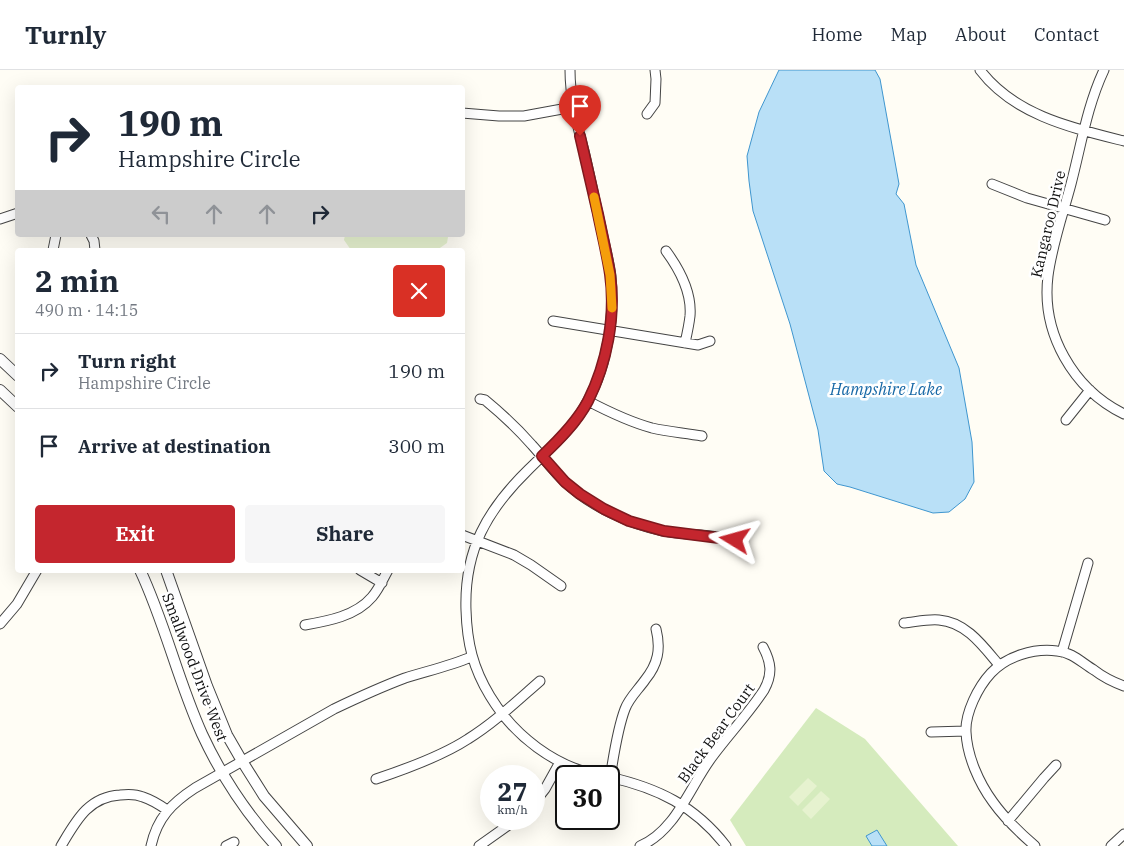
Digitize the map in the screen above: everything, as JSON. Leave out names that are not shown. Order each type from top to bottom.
[{"type":"street","points":[[568,765],[537,748],[525,738],[502,714],[486,689],[472,657],[466,618],[466,599],[468,572],[476,541],[487,520],[517,481],[568,430],[588,401],[601,368],[607,346],[612,308],[610,275],[573,107],[570,70]]},
{"type":"street","points":[[647,114],[655,103],[655,70]]},
{"type":"street","points":[[980,70],[994,85],[1025,108],[1055,122],[1124,142]]},
{"type":"street","name":"Kangaroo Drive","points":[[1104,70],[1093,97],[1054,244],[1048,276],[1047,295],[1052,329],[1060,351],[1078,378],[1090,390],[1108,405],[1124,414]]},
{"type":"street","points":[[465,113],[518,116],[573,107]]},
{"type":"street","points":[[992,184],[1027,198],[1105,220]]},
{"type":"street","points":[[0,219],[15,214]]},
{"type":"street","points":[[666,251],[684,282],[689,297],[690,316],[685,343]]},
{"type":"street","points":[[553,321],[698,345],[710,341]]},
{"type":"street","points":[[0,359],[15,373]]},
{"type":"street","points":[[0,390],[15,404]]},
{"type":"street","points":[[1066,420],[1090,390]]},
{"type":"street","points":[[480,399],[485,400],[508,420],[565,482],[604,509],[629,521],[664,531],[735,540]]},
{"type":"street","points":[[588,401],[640,424],[663,430],[702,436]]},
{"type":"street","points":[[465,536],[514,555],[561,586]]},
{"type":"street","points":[[1062,652],[1088,563]]},
{"type":"street","points":[[0,624],[17,604],[34,573]]},
{"type":"street","name":"Smallwood Drive West","points":[[141,573],[202,734],[222,772],[251,817],[276,846]]},
{"type":"street","name":"Smallwood Drive West","points":[[167,573],[207,686],[227,735],[264,796],[307,846]]},
{"type":"street","points":[[366,573],[382,582]]},
{"type":"street","points":[[305,625],[341,617],[366,604],[386,573]]},
{"type":"street","points":[[904,623],[939,620],[956,624],[979,641],[999,665]]},
{"type":"street","points":[[609,765],[626,708],[646,679],[657,657],[659,646],[656,629]]},
{"type":"street","name":"Black Bear Court","points":[[640,846],[654,837],[671,820],[682,805],[699,774],[768,684],[771,668],[768,655],[763,647]]},
{"type":"street","points":[[1035,846],[992,802],[980,780],[970,754],[966,731],[968,715],[978,691],[999,665],[1023,654],[1049,650],[1062,652],[1074,657],[1105,678],[1124,686]]},
{"type":"street","points":[[151,846],[157,827],[167,810],[180,798],[222,772],[334,709],[404,679],[472,657]]},
{"type":"street","points":[[376,779],[398,772],[468,739],[502,714],[540,682]]},
{"type":"street","points":[[931,732],[966,731]]},
{"type":"street","points":[[545,789],[560,762]]},
{"type":"street","points":[[1008,820],[1056,765]]},
{"type":"street","points":[[620,780],[646,787],[682,805],[707,824],[726,846]]},
{"type":"street","points":[[61,846],[83,812],[95,802],[106,797],[129,794],[142,796],[167,810]]},
{"type":"street","points":[[479,846],[502,830]]},
{"type":"street","points":[[1111,846],[1124,834]]},
{"type":"green space","points":[[345,237],[448,237],[447,243],[440,248],[350,248],[344,240]]},
{"type":"green space","points":[[816,708],[865,739],[958,846],[746,846],[730,820]]},
{"type":"green space","points":[[808,778],[817,786],[798,806],[789,797]]},
{"type":"green space","points":[[821,791],[830,799],[811,819],[802,810]]},
{"type":"water","name":"Hampshire Lake","points":[[779,70],[875,70],[880,79],[899,184],[896,194],[904,204],[916,265],[959,368],[972,442],[974,482],[965,499],[949,512],[933,513],[837,484],[824,471],[818,430],[790,324],[753,211],[749,181],[747,156],[759,112]]},
{"type":"water","points":[[877,830],[887,846],[872,846],[866,836]]},
{"type":"slow traffic","points":[[594,197],[608,261],[612,308]]},
{"type":"route","points":[[580,136],[608,261],[612,308],[610,330],[601,368],[588,401],[568,430],[542,456],[565,482],[580,494],[604,509],[629,521],[664,531],[735,540]]}]
